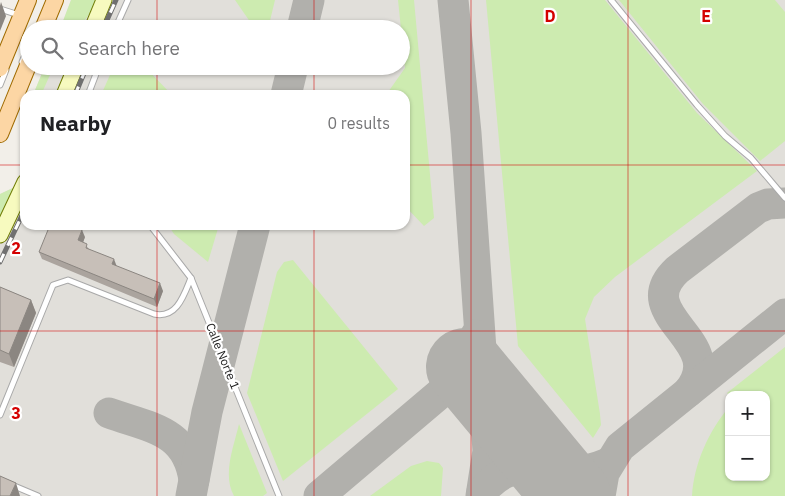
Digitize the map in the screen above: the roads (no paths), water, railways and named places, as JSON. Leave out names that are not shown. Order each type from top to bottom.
[{"type":"main road","points":[[20,20],[28,0]]},
{"type":"main road","points":[[47,20],[55,0]]},
{"type":"main road","points":[[0,68],[20,21]]},
{"type":"main road","points":[[0,134],[24,75]]},
{"type":"street","points":[[96,20],[103,3]]},
{"type":"street","points":[[66,90],[72,75]]},
{"type":"street","points":[[0,235],[20,193]]},
{"type":"lane","points":[[27,20],[35,0]]},
{"type":"lane","points":[[40,20],[48,0]]},
{"type":"lane","points":[[119,20],[128,0]]},
{"type":"lane","points":[[611,0],[697,105],[725,136],[751,158],[785,198]]},
{"type":"lane","points":[[91,20],[103,3]]},
{"type":"lane","points":[[0,9],[22,16]]},
{"type":"lane","points":[[0,85],[20,36]]},
{"type":"lane","points":[[0,116],[20,68]]},
{"type":"lane","points":[[90,90],[96,75]]},
{"type":"lane","name":"Calle Norte 1","points":[[154,230],[191,278],[278,496]]},
{"type":"lane","points":[[0,415],[53,285],[68,280],[154,314],[162,315],[175,308],[191,278]]},
{"type":"lane","points":[[0,480],[38,496]]},
{"type":"railway","points":[[107,20],[116,0]]},
{"type":"railway","points":[[77,90],[83,75]]},
{"type":"railway","points":[[0,262],[20,220]]}]
